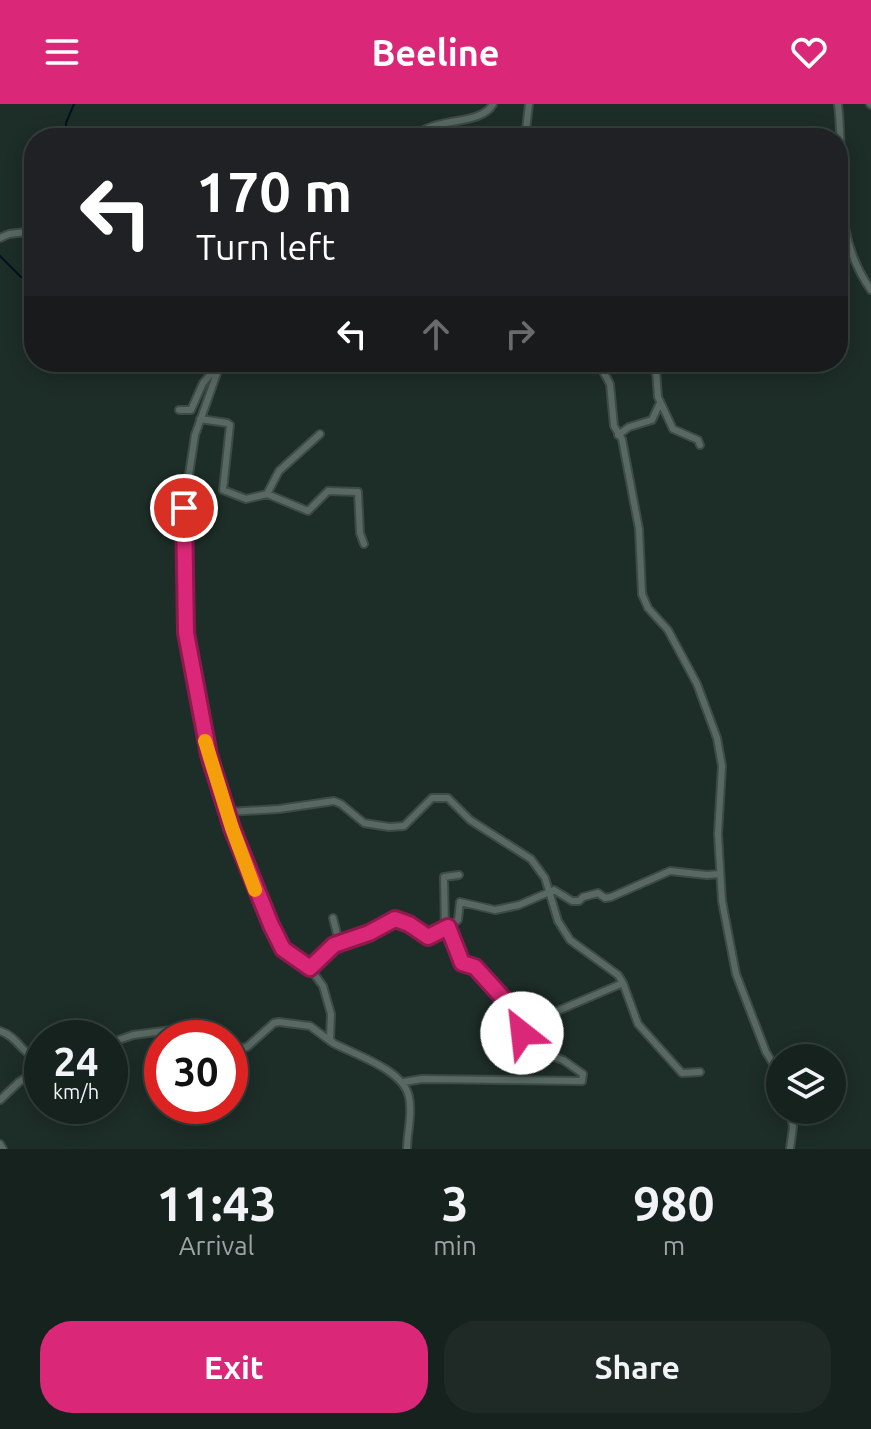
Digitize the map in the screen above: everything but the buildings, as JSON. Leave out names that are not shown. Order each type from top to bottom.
[{"type":"street","points":[[428,128],[444,121],[482,116],[493,104]]},
{"type":"street","points":[[526,128],[529,104]]},
{"type":"street","points":[[838,104],[839,128]]},
{"type":"street","points":[[0,238],[24,232]]},
{"type":"street","points":[[848,242],[854,263],[871,290]]},
{"type":"street","points":[[179,410],[191,410],[203,383],[212,372]]},
{"type":"street","points":[[217,372],[200,419],[184,508],[186,633],[206,743],[257,896],[283,949],[319,978],[327,994],[333,1043]]},
{"type":"street","points":[[603,372],[610,384],[614,426],[622,439],[639,529],[642,594],[648,608],[668,630],[697,684],[717,738],[722,766],[719,874],[736,974],[766,1052]]},
{"type":"street","points":[[656,372],[660,403],[673,429],[698,440],[700,445]]},
{"type":"street","points":[[618,435],[629,427],[652,420],[660,403]]},
{"type":"street","points":[[200,419],[230,425],[223,490],[246,499],[267,494],[308,511],[328,491],[358,492],[360,533],[364,544]]},
{"type":"street","points":[[267,494],[279,471],[320,434]]},
{"type":"street","points":[[227,812],[334,801],[364,823],[389,827],[404,826],[432,798],[448,798],[470,820],[531,859],[545,878],[558,921],[570,940],[618,975],[638,1024],[671,1064],[682,1073],[700,1072]]},
{"type":"street","points":[[310,968],[339,942],[369,933],[395,919],[428,937],[458,920],[460,902],[495,910],[519,905],[557,890],[572,901],[579,901],[598,893],[605,898],[611,897],[670,871],[719,874]]},
{"type":"street","points":[[404,1082],[422,1079],[582,1081],[583,1074],[577,1068],[540,1052],[530,1044],[522,1033],[523,1022],[475,967],[462,963],[446,928],[444,877],[459,875]]},
{"type":"street","points":[[333,918],[339,942]]},
{"type":"street","points":[[523,1022],[537,1015],[548,1015],[623,983]]},
{"type":"street","points":[[248,1046],[274,1023],[310,1026],[333,1043],[394,1073],[404,1082],[410,1099],[407,1149]]},
{"type":"street","points":[[0,1031],[24,1048]]},
{"type":"street","points":[[0,1100],[24,1079]]},
{"type":"street","points":[[790,1149],[792,1124]]},
{"type":"street","points":[[0,1144],[3,1149]]},
{"type":"waterway","points":[[66,128],[74,104]]},
{"type":"waterway","points":[[0,256],[24,277]]},
{"type":"slow traffic","points":[[205,741],[255,890]]},
{"type":"route","points":[[184,508],[186,633],[206,743],[257,896],[283,949],[310,968],[339,942],[369,933],[395,919],[417,928],[428,937],[448,927],[462,963],[475,967],[522,1019],[522,1033]]}]
